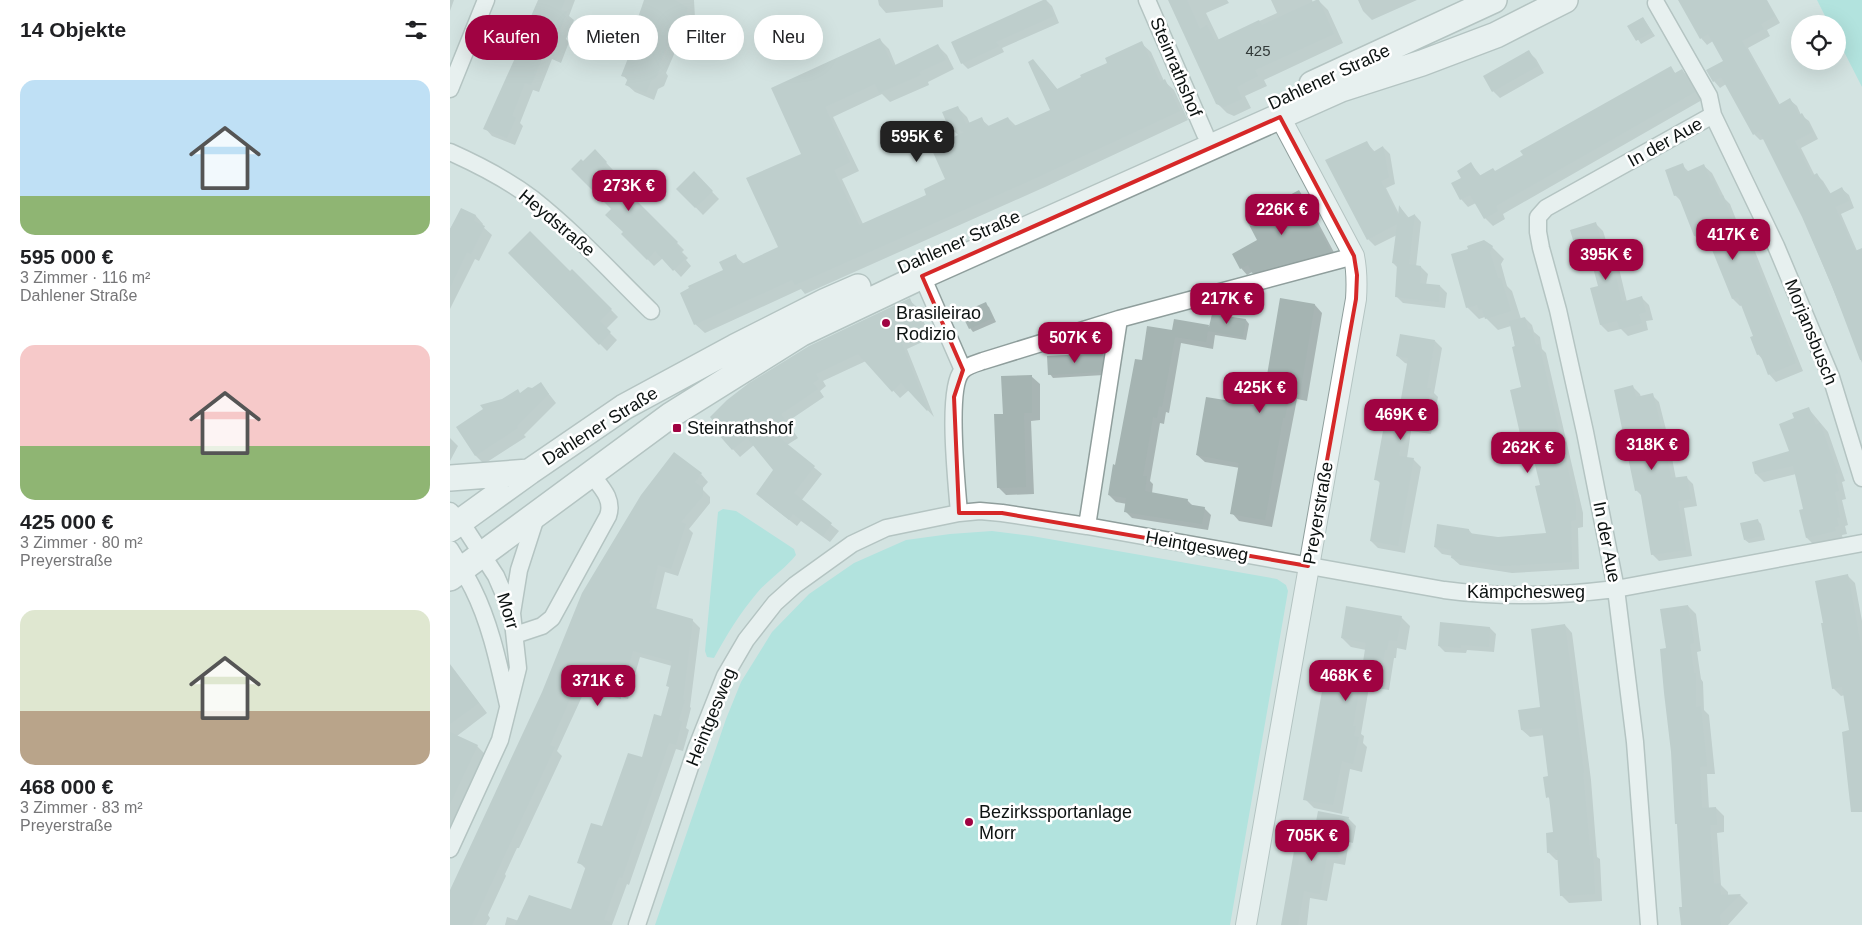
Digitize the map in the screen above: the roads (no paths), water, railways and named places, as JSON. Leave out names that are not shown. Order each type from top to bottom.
[{"type":"main road","name":"Dahlener Straße","points":[[454,521],[624,408],[735,347],[826,301],[1205,134],[1494,0]]},
{"type":"main road","name":"Dahlener Straße","points":[[454,565],[483,553],[672,416],[802,333],[922,276],[1341,90],[1422,63],[1496,35],[1565,0]]},
{"type":"main road","points":[[450,478],[529,472]]},
{"type":"street","points":[[450,89],[486,0]]},
{"type":"street","name":"Steinrathshof","points":[[1147,0],[1205,134]]},
{"type":"street","name":"Morjansbusch","points":[[1656,3],[1709,96],[1713,115],[1776,246],[1831,377],[1862,478]]},
{"type":"street","name":"In der Aue","points":[[1649,925],[1634,742],[1616,589],[1585,432],[1558,310],[1541,248],[1538,217],[1546,208],[1713,115]]},
{"type":"street","name":"Preyerstraße","points":[[1246,925],[1356,299],[1357,276],[1354,256],[1280,117]]},
{"type":"street","name":"Heydstraße","points":[[450,152],[484,167],[532,198],[577,236],[651,311]]},
{"type":"street","points":[[959,513],[954,397],[958,378],[963,370],[983,361],[1119,319],[1354,256]]},
{"type":"street","points":[[922,276],[963,370]]},
{"type":"street","points":[[1087,526],[1119,319]]},
{"type":"street","name":"Dahlener Straße","points":[[515,635],[542,626],[552,618],[608,516],[611,509],[609,499],[591,474]]},
{"type":"street","name":"Heintgesweg","points":[[637,925],[703,731],[725,676],[752,633],[775,603],[795,585],[852,544],[886,528],[959,513],[980,511],[1087,526],[1308,566]]},
{"type":"street","points":[[512,614],[519,570],[538,512]]},
{"type":"street","name":"Morr","points":[[450,849],[497,749],[509,709],[518,668],[512,614],[496,576],[483,553],[454,521]]},
{"type":"street","name":"Kämpchesweg","points":[[1308,566],[1482,595],[1570,594],[1616,589],[1862,542]]},
{"type":"street","name":"Morr","points":[[454,565],[474,591],[486,620],[509,709]]},
{"type":"place","name":"Brasileirao Rodizio","points":[[886,323]]},
{"type":"place","name":"Steinrathshof","points":[[677,428]]},
{"type":"place","name":"Bezirkssportanlage Morr","points":[[969,822]]}]
